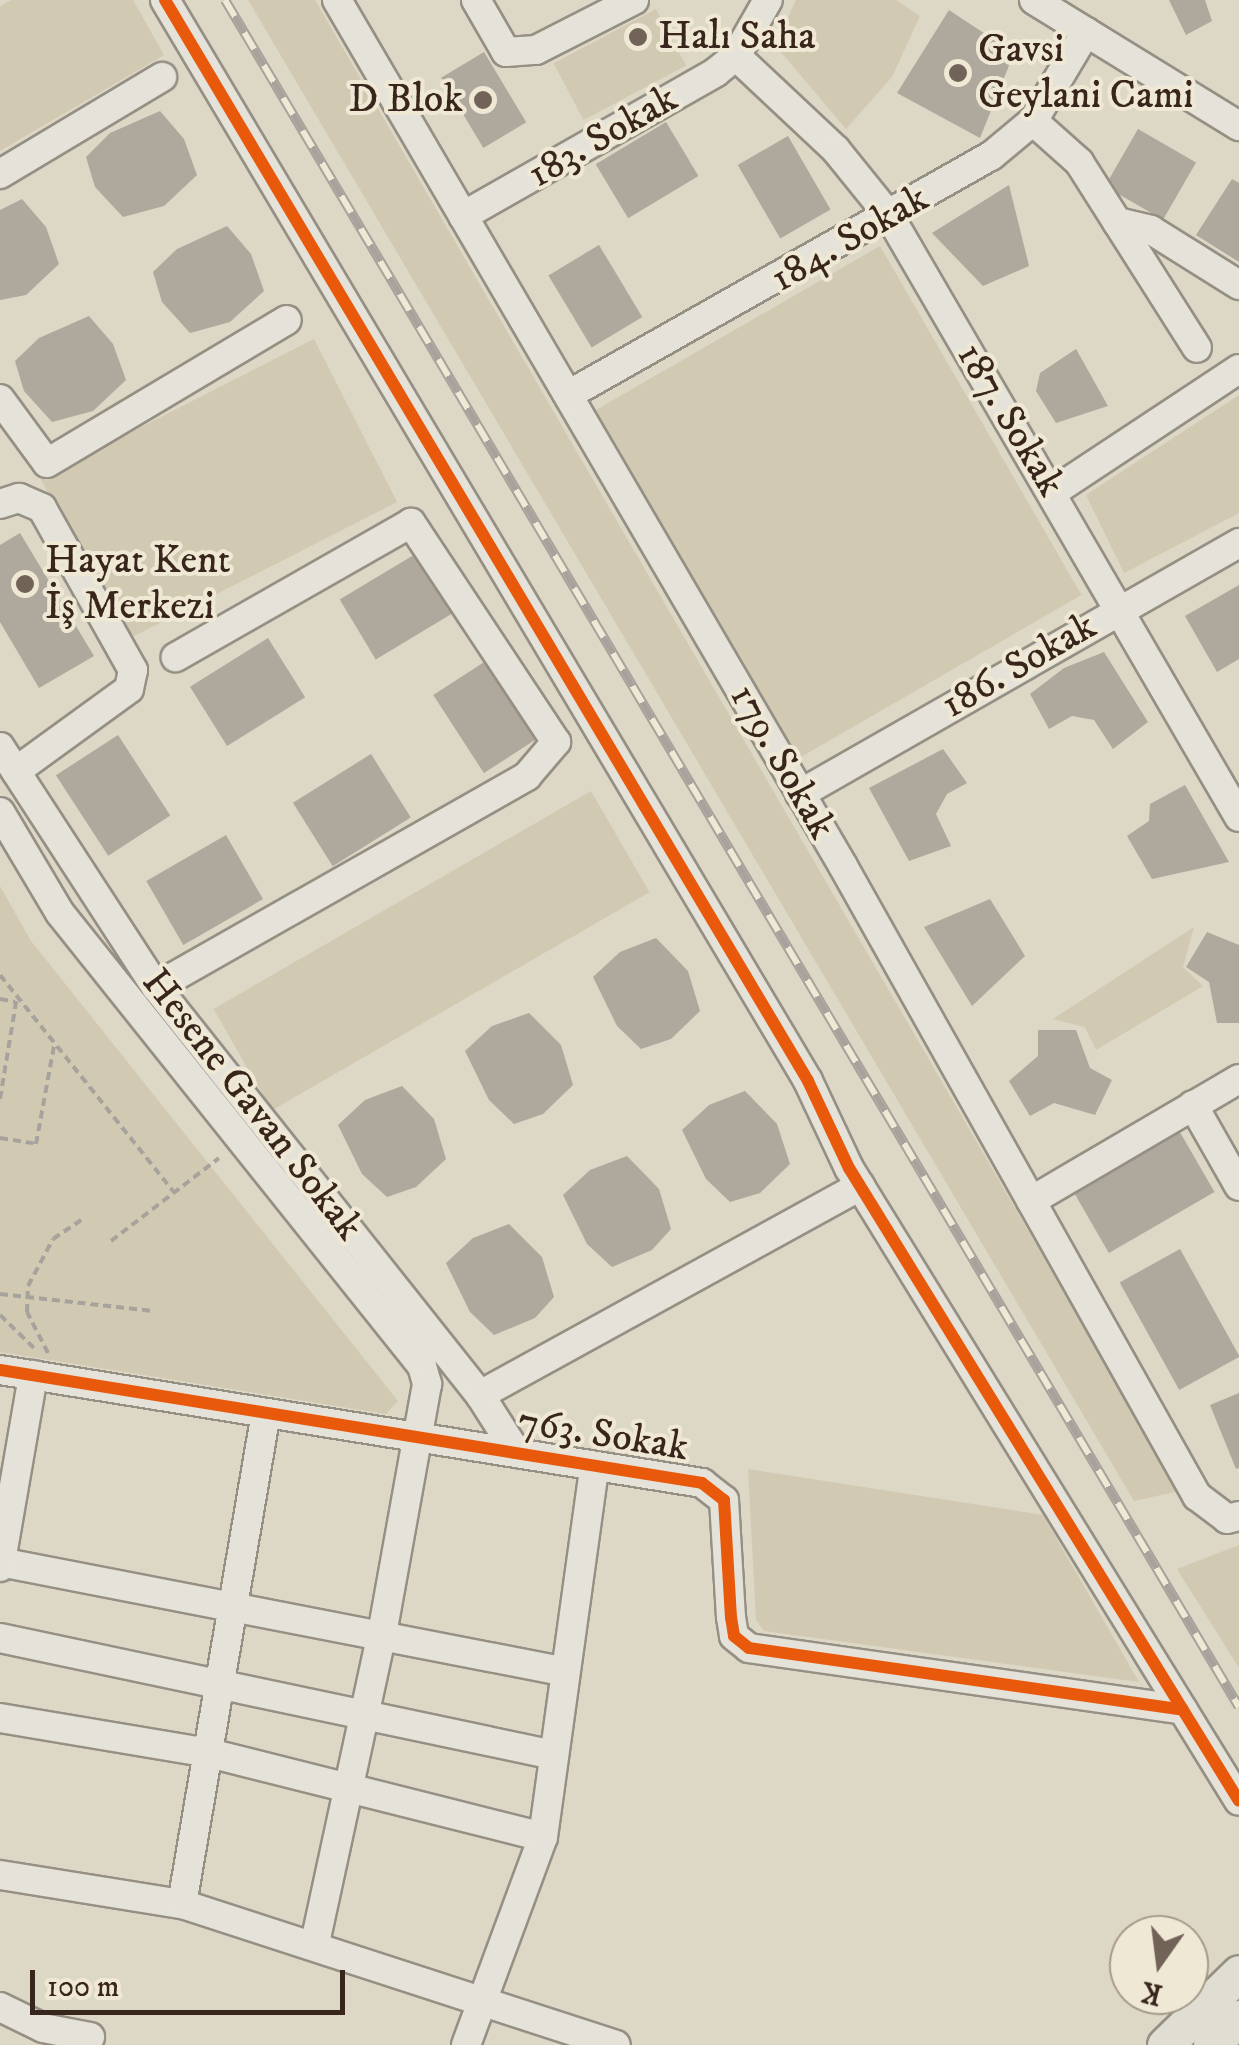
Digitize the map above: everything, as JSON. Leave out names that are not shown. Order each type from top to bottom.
[{"type":"main road","points":[[1165,2045],[1239,1973]]},
{"type":"main road","points":[[1211,2045],[1239,2018]]},
{"type":"street","points":[[165,0],[808,1081],[860,1186],[1239,1801]]},
{"type":"street","name":"179. Sokak","points":[[337,0],[800,794],[1197,1496],[1233,1518]]},
{"type":"street","points":[[476,0],[506,52],[536,50],[634,0]]},
{"type":"street","name":"183. Sokak","points":[[463,216],[736,56],[768,0]]},
{"type":"street","points":[[1047,3],[1086,32],[1239,126]]},
{"type":"street","name":"184. Sokak","points":[[568,395],[890,217],[990,156],[1032,121],[1086,32]]},
{"type":"street","name":"187. Sokak","points":[[736,56],[836,150],[890,217],[1122,607],[1239,817]]},
{"type":"street","points":[[0,174],[162,78]]},
{"type":"street","points":[[1032,121],[1079,162],[1197,348]]},
{"type":"street","points":[[1117,222],[1151,230],[1239,285]]},
{"type":"street","points":[[0,399],[46,463],[287,320]]},
{"type":"street","points":[[1053,492],[1239,369]]},
{"type":"street","points":[[0,504],[20,498],[42,508],[134,670],[129,689],[16,772]]},
{"type":"street","points":[[156,987],[527,776],[556,742],[411,523],[176,657]]},
{"type":"street","name":"186. Sokak","points":[[800,794],[1239,542]]},
{"type":"street","name":"Hesene Gavan Sokak","points":[[0,746],[156,987],[480,1395],[517,1453]]},
{"type":"street","points":[[0,812],[84,944],[422,1366],[427,1384],[382,1633],[314,1943]]},
{"type":"street","points":[[1031,1201],[1239,1079]]},
{"type":"street","points":[[1194,1104],[1239,1186]]},
{"type":"street","points":[[480,1395],[860,1186]]},
{"type":"street","points":[[42,1365],[0,1564],[562,1670]]},
{"type":"street","name":"763. Sokak","points":[[0,1370],[42,1365],[266,1413],[517,1453],[594,1470],[702,1484],[724,1500],[734,1636],[750,1648],[1183,1710]]},
{"type":"street","points":[[182,1904],[266,1413]]},
{"type":"street","points":[[466,2045],[543,1837],[562,1670],[594,1470]]},
{"type":"street","points":[[0,1638],[222,1680],[362,1715],[554,1755]]},
{"type":"street","points":[[0,1718],[209,1753],[543,1837]]},
{"type":"street","points":[[0,1875],[182,1904],[314,1943],[479,2004],[616,2045]]},
{"type":"street","points":[[0,2007],[43,2028],[90,2037]]},
{"type":"path","points":[[0,976],[172,1192]]},
{"type":"path","points":[[0,999],[16,999]]},
{"type":"path","points":[[0,1099],[16,999]]},
{"type":"path","points":[[0,1138],[36,1144],[55,1044]]},
{"type":"path","points":[[111,1241],[219,1158]]},
{"type":"path","points":[[42,1365],[28,1296],[53,1239],[82,1220]]},
{"type":"path","points":[[0,1294],[153,1311]]},
{"type":"path","points":[[0,1315],[42,1365]]},
{"type":"path","points":[[42,1365],[62,1362]]},
{"type":"shaded area","points":[[11,0],[133,0],[164,55],[0,151],[0,6]]},
{"type":"shaded area","points":[[248,0],[315,0],[1179,1491],[1134,1501]]},
{"type":"shaded area","points":[[796,0],[896,0],[920,16],[892,77],[846,129],[775,45]]},
{"type":"shaded area","name":"Halı Saha","points":[[656,9],[686,66],[584,120],[554,63]]},
{"type":"shaded area","points":[[880,246],[1082,595],[797,759],[596,410]]},
{"type":"shaded area","points":[[314,339],[397,502],[124,641],[40,478]]},
{"type":"shaded area","points":[[1239,395],[1239,513],[1124,573],[1086,495]]},
{"type":"shaded area","points":[[591,791],[650,892],[272,1110],[213,1009]]},
{"type":"shaded area","points":[[0,886],[31,941],[398,1401],[386,1414],[0,1352]]},
{"type":"shaded area","points":[[1194,927],[1183,967],[1203,986],[1096,1050],[1085,1027],[1053,1019]]},
{"type":"shaded area","points":[[748,1469],[1043,1515],[1139,1682],[764,1631],[756,1620]]},
{"type":"shaded area","points":[[1239,1545],[1239,1668],[1177,1569]]},
{"type":"building","points":[[1169,0],[1205,0],[1212,21],[1186,35]]},
{"type":"building","name":"Gavsi Geylani Cami","points":[[949,10],[1014,53],[980,138],[897,93]]},
{"type":"building","name":"D Blok","points":[[484,52],[526,122],[483,148],[441,78]]},
{"type":"building","points":[[160,111],[184,139],[197,175],[164,206],[123,217],[95,187],[86,157],[110,133]]},
{"type":"building","points":[[666,122],[698,176],[628,218],[596,164]]},
{"type":"building","points":[[1138,129],[1196,162],[1163,220],[1105,186]]},
{"type":"building","points":[[788,136],[830,210],[780,239],[738,165]]},
{"type":"building","points":[[1232,179],[1239,183],[1239,262],[1196,235]]},
{"type":"building","points":[[1009,185],[1029,266],[983,286],[932,233]]},
{"type":"building","points":[[22,199],[46,227],[59,264],[26,295],[0,300],[0,210]]},
{"type":"building","points":[[227,226],[251,254],[264,291],[230,322],[190,333],[162,302],[153,272],[177,249]]},
{"type":"building","points":[[599,245],[642,317],[592,347],[548,275]]},
{"type":"building","points":[[89,316],[113,344],[126,380],[93,411],[52,422],[24,391],[15,361],[39,338]]},
{"type":"building","points":[[1076,349],[1108,406],[1056,423],[1036,391],[1040,373]]},
{"type":"building","name":"Hayat Kent İş Merkezi","points":[[20,533],[94,656],[39,688],[0,622],[0,545]]},
{"type":"building","points":[[422,550],[458,610],[376,659],[340,599]]},
{"type":"building","points":[[1239,585],[1239,659],[1217,672],[1185,616]]},
{"type":"building","points":[[268,638],[305,697],[227,746],[190,687]]},
{"type":"building","points":[[1104,652],[1148,722],[1113,749],[1094,720],[1072,716],[1049,729],[1030,694],[1064,668]]},
{"type":"building","points":[[492,657],[543,735],[484,773],[433,695]]},
{"type":"building","points":[[118,735],[170,816],[108,856],[56,775]]},
{"type":"building","points":[[943,749],[967,783],[947,794],[936,814],[951,846],[909,861],[869,788]]},
{"type":"building","points":[[371,754],[411,818],[333,866],[293,803]]},
{"type":"building","points":[[1185,785],[1229,862],[1152,879],[1127,836],[1149,821],[1150,804]]},
{"type":"building","points":[[226,835],[263,899],[183,945],[146,881]]},
{"type":"building","points":[[990,899],[1025,956],[972,1006],[924,927]]},
{"type":"building","points":[[1207,932],[1239,945],[1239,1023],[1217,1023],[1209,982],[1186,967]]},
{"type":"building","points":[[656,938],[688,971],[700,1011],[671,1039],[641,1049],[617,1026],[593,977],[620,952]]},
{"type":"building","points":[[529,1013],[561,1045],[573,1085],[543,1114],[514,1124],[489,1100],[465,1051],[492,1026]]},
{"type":"building","points":[[1038,1030],[1076,1030],[1090,1068],[1112,1080],[1095,1115],[1054,1103],[1030,1116],[1009,1081],[1038,1056]]},
{"type":"building","points":[[402,1086],[434,1119],[446,1159],[416,1187],[387,1197],[362,1174],[338,1125],[365,1100]]},
{"type":"building","points":[[745,1091],[777,1124],[790,1164],[760,1193],[730,1202],[706,1179],[682,1130],[709,1105]]},
{"type":"building","points":[[1177,1127],[1214,1192],[1109,1253],[1071,1188]]},
{"type":"building","points":[[627,1156],[659,1189],[671,1229],[652,1250],[612,1267],[587,1244],[563,1195],[590,1170]]},
{"type":"building","points":[[509,1224],[542,1257],[554,1297],[535,1318],[494,1335],[470,1312],[446,1263],[473,1238]]},
{"type":"building","points":[[1180,1249],[1239,1357],[1179,1390],[1120,1282]]},
{"type":"building","points":[[1239,1393],[1239,1468],[1236,1469],[1210,1405]]},
{"type":"railway","points":[[225,0],[1239,1707]]},
{"type":"cycle path","points":[[165,0],[808,1081],[849,1168],[1239,1801]]},
{"type":"cycle path","points":[[0,1370],[702,1483],[724,1500],[734,1636],[749,1648],[1183,1710]]},
{"type":"place","name":"Halı Saha","points":[[638,37]]},
{"type":"place","name":"Gavsi Geylani Cami","points":[[958,73]]},
{"type":"place","name":"D Blok","points":[[483,100]]},
{"type":"place","name":"Hayat Kent İş Merkezi","points":[[25,584]]}]
